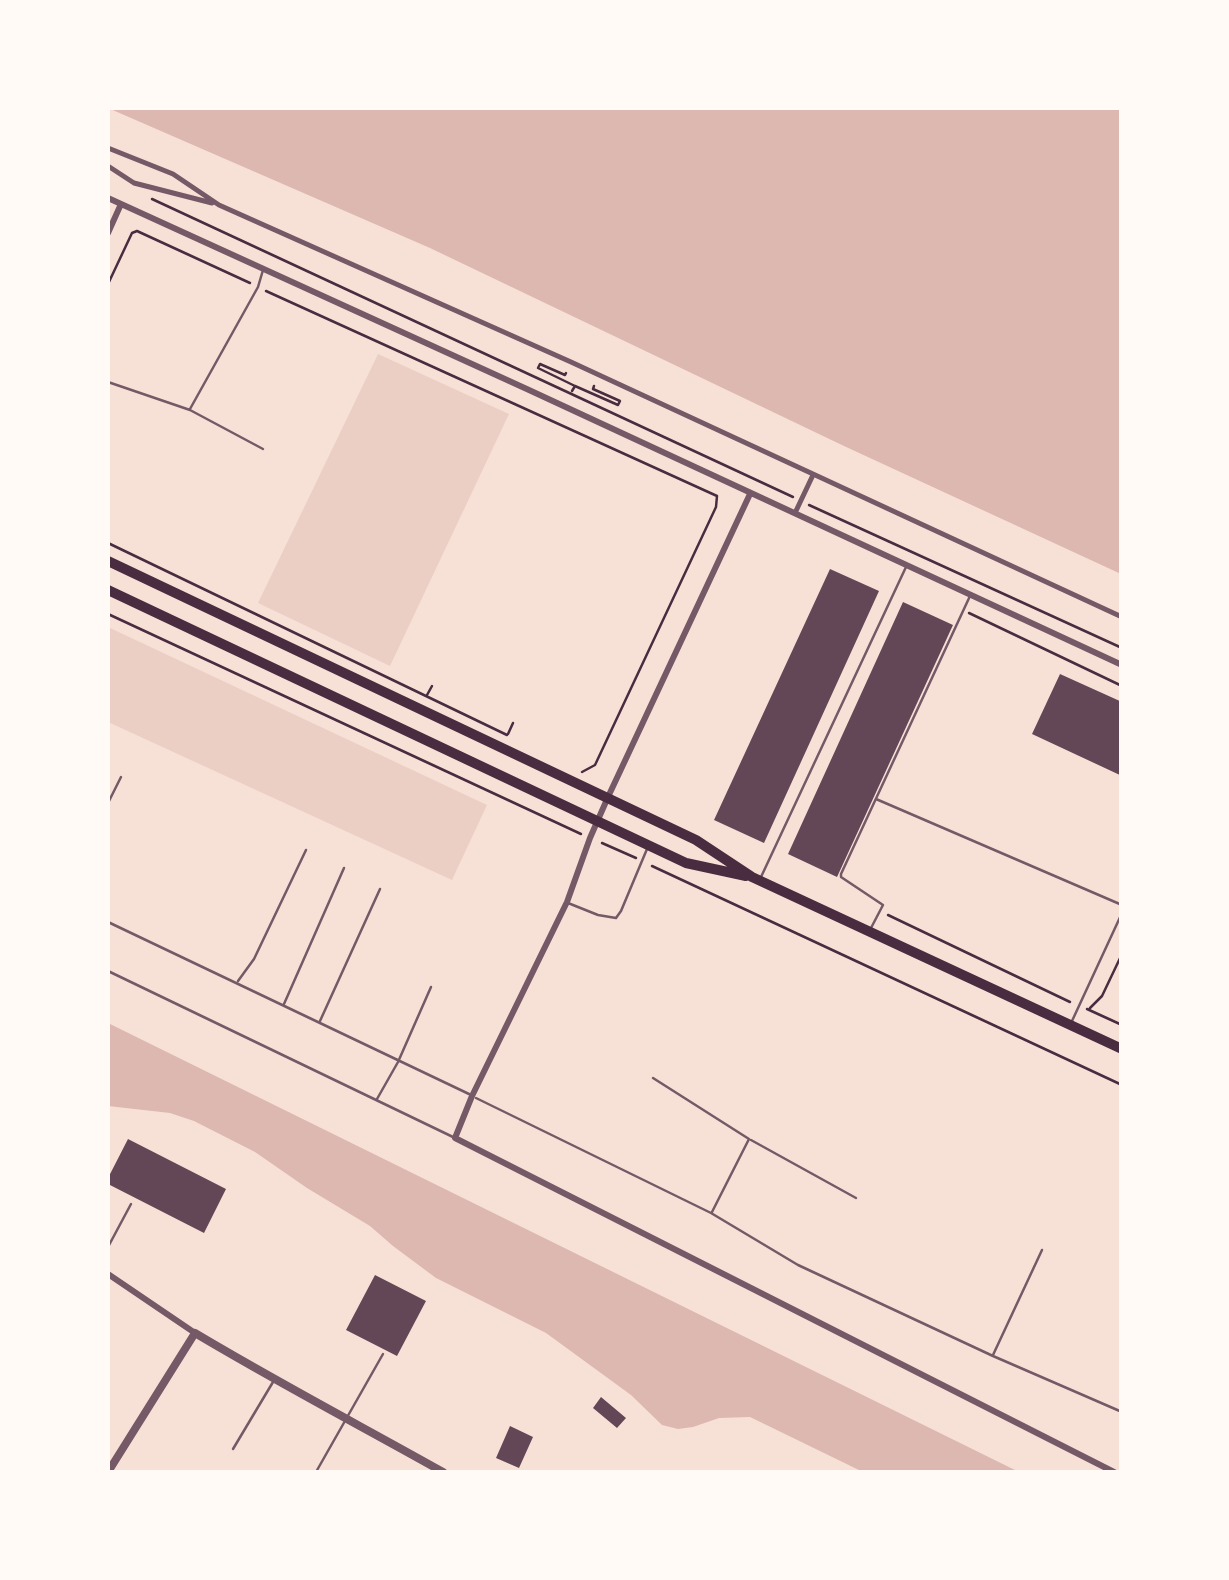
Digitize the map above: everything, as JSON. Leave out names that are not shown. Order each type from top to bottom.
[{"type":"main road","points":[[108,561],[696,840],[756,879],[1122,1049]]},
{"type":"main road","points":[[108,590],[686,863],[756,879]]},
{"type":"street","points":[[108,148],[173,174],[219,205]]},
{"type":"street","points":[[108,166],[134,183],[219,205],[600,375],[1122,617]]},
{"type":"street","points":[[108,198],[1122,665]]},
{"type":"street","points":[[108,233],[121,204]]},
{"type":"street","points":[[796,513],[814,474]]},
{"type":"street","points":[[750,494],[590,838],[567,902],[455,1138],[1114,1472]]},
{"type":"street","points":[[108,1274],[274,1380],[443,1472]]},
{"type":"street","points":[[108,1472],[195,1333]]},
{"type":"lane","points":[[190,410],[258,286],[263,269]]},
{"type":"lane","points":[[108,382],[190,410],[263,449]]},
{"type":"lane","points":[[756,879],[906,566]]},
{"type":"lane","points":[[870,932],[883,905],[841,874],[971,594]]},
{"type":"lane","points":[[108,803],[121,777]]},
{"type":"lane","points":[[876,799],[1122,905]]},
{"type":"lane","points":[[567,902],[598,916],[616,918],[649,845]]},
{"type":"lane","points":[[236,984],[254,959],[306,850]]},
{"type":"lane","points":[[283,1006],[344,868]]},
{"type":"lane","points":[[319,1023],[380,889]]},
{"type":"lane","points":[[1070,1025],[1122,913]]},
{"type":"lane","points":[[108,922],[711,1213],[798,1266],[1122,1412]]},
{"type":"lane","points":[[108,971],[455,1138]]},
{"type":"lane","points":[[377,1100],[430,987]]},
{"type":"lane","points":[[653,1078],[749,1139],[856,1198]]},
{"type":"lane","points":[[711,1213],[749,1139]]},
{"type":"lane","points":[[108,1247],[131,1204]]},
{"type":"lane","points":[[993,1356],[1042,1250]]},
{"type":"lane","points":[[316,1472],[383,1354]]},
{"type":"lane","points":[[232,1448],[274,1380]]},
{"type":"path","points":[[148,198],[1122,648]]},
{"type":"path","points":[[108,284],[132,233],[137,231],[717,496],[716,507],[595,765],[584,772]]},
{"type":"path","points":[[571,362],[565,375],[540,364],[538,368],[618,404],[620,401],[593,389],[600,375]]},
{"type":"path","points":[[571,393],[575,386]]},
{"type":"path","points":[[108,543],[508,736],[514,723]]},
{"type":"path","points":[[963,610],[1122,686]]},
{"type":"path","points":[[108,614],[1122,1085]]},
{"type":"path","points":[[426,696],[432,686]]},
{"type":"path","points":[[880,911],[1122,1025]]},
{"type":"path","points":[[1088,1010],[1102,996],[1122,954]]},
{"type":"shaded area","points":[[108,108],[1121,108],[1121,574],[430,248]]},
{"type":"shaded area","points":[[378,354],[509,414],[390,666],[258,603]]},
{"type":"shaded area","points":[[108,627],[487,805],[452,880],[108,722]]},
{"type":"shaded area","points":[[108,1023],[1019,1472],[863,1472],[750,1417],[719,1418],[678,1429],[662,1425],[631,1395],[546,1333],[436,1278],[370,1226],[255,1152],[170,1113],[108,1106]]},
{"type":"building","points":[[830,569],[879,591],[764,843],[714,820]]},
{"type":"building","points":[[903,602],[953,625],[837,877],[788,854]]},
{"type":"building","points":[[1060,674],[1122,702],[1122,776],[1032,734]]},
{"type":"building","points":[[128,1139],[226,1189],[204,1233],[108,1184]]},
{"type":"building","points":[[375,1275],[426,1301],[397,1356],[346,1330]]},
{"type":"building","points":[[601,1397],[626,1418],[617,1428],[593,1408]]},
{"type":"building","points":[[510,1426],[533,1437],[519,1468],[496,1458]]}]
